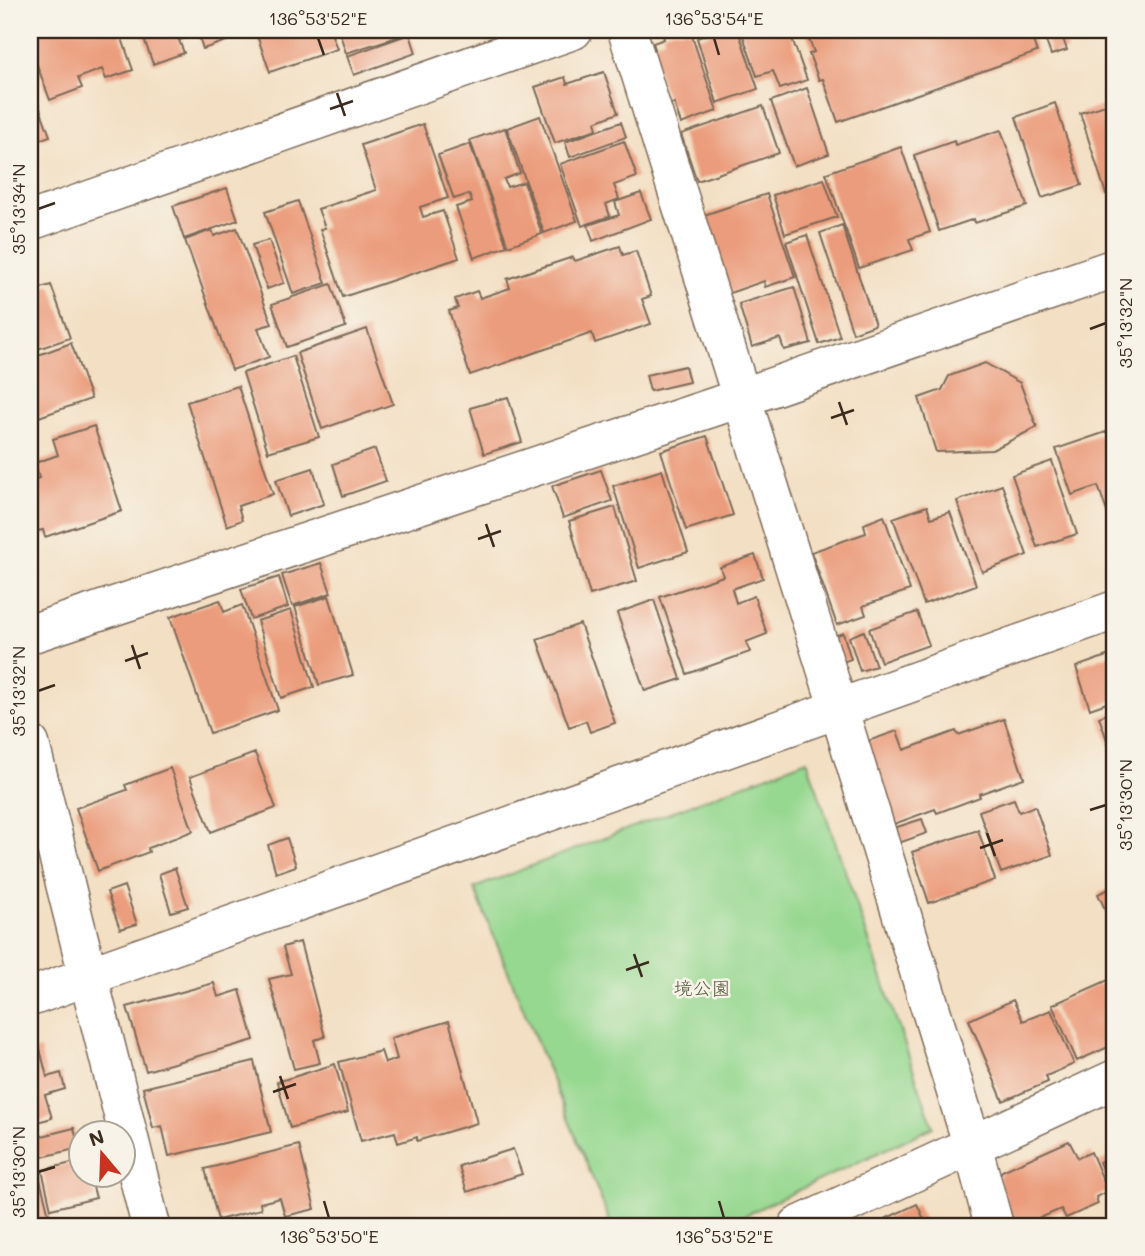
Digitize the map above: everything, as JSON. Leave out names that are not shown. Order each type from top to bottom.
[{"type":"street","points":[[30,222],[573,30]]},
{"type":"street","points":[[627,30],[839,710],[972,1144],[994,1226]]},
{"type":"street","points":[[30,634],[741,398],[1115,268]]},
{"type":"street","points":[[30,997],[1115,610]]},
{"type":"street","points":[[30,744],[151,1226]]},
{"type":"street","points":[[798,1226],[1115,1079]]},
{"type":"green space","name":"境公園","points":[[807,760],[933,1127],[722,1226],[612,1226],[474,888]]},
{"type":"building","points":[[48,30],[119,30],[133,70],[106,79],[102,69],[78,78],[82,88],[50,100],[30,46],[30,36]]},
{"type":"building","points":[[141,30],[235,30],[238,37],[203,49],[198,33],[179,40],[184,53],[153,64]]},
{"type":"building","points":[[255,30],[330,30],[337,49],[270,72]]},
{"type":"building","points":[[409,30],[410,33],[346,53],[339,31]]},
{"type":"building","points":[[690,30],[717,111],[681,124],[674,103],[669,105],[651,50],[655,49],[653,43],[664,39],[663,33]]},
{"type":"building","points":[[713,30],[738,30],[758,89],[717,103],[697,38],[714,32]]},
{"type":"building","points":[[741,30],[789,30],[807,80],[780,89],[773,71],[757,76]]},
{"type":"building","points":[[805,30],[1029,30],[1037,52],[838,122],[823,79],[819,80],[809,54],[814,52]]},
{"type":"building","points":[[1042,30],[1060,30],[1067,50],[1051,55]]},
{"type":"building","points":[[410,34],[416,53],[354,75],[347,56]]},
{"type":"building","points":[[604,72],[618,113],[595,122],[597,129],[555,143],[535,87],[565,77],[567,84]]},
{"type":"building","points":[[32,87],[50,136],[30,143],[30,88]]},
{"type":"building","points":[[807,88],[829,154],[794,166],[771,101]]},
{"type":"building","points":[[1115,102],[1115,191],[1106,194],[1080,113]]},
{"type":"building","points":[[1055,103],[1082,185],[1042,198],[1016,117]]},
{"type":"building","points":[[763,106],[779,153],[697,181],[681,134]]},
{"type":"building","points":[[540,116],[577,221],[544,233],[507,128]]},
{"type":"building","points":[[621,122],[626,137],[570,157],[565,142]]},
{"type":"building","points":[[423,124],[448,198],[420,207],[423,217],[443,211],[459,258],[343,297],[320,229],[325,228],[318,209],[376,190],[361,145]]},
{"type":"building","points":[[505,128],[520,173],[504,179],[507,187],[524,182],[542,234],[508,246],[470,140]]},
{"type":"building","points":[[1001,130],[1027,206],[975,223],[974,219],[939,231],[914,155],[954,141],[955,145]]},
{"type":"building","points":[[624,141],[637,177],[614,185],[619,199],[606,204],[610,216],[582,226],[560,164]]},
{"type":"building","points":[[470,144],[507,246],[474,258],[456,207],[472,202],[469,194],[454,199],[438,155]]},
{"type":"building","points":[[901,147],[930,232],[909,239],[913,250],[859,268],[826,173]]},
{"type":"building","points":[[824,179],[837,217],[785,234],[773,195]]},
{"type":"building","points":[[227,188],[238,220],[184,239],[173,206]]},
{"type":"building","points":[[641,193],[651,219],[593,241],[588,225],[619,215],[615,202]]},
{"type":"building","points":[[767,194],[795,277],[765,287],[764,281],[727,294],[701,216]]},
{"type":"building","points":[[298,201],[326,283],[293,294],[265,212]]},
{"type":"building","points":[[842,225],[875,325],[853,333],[820,233]]},
{"type":"building","points":[[237,228],[272,324],[258,328],[269,357],[232,370],[185,240],[212,230],[214,236]]},
{"type":"building","points":[[807,235],[840,337],[819,344],[786,242]]},
{"type":"building","points":[[269,240],[284,283],[267,289],[252,245]]},
{"type":"building","points":[[620,246],[623,255],[636,251],[651,296],[642,299],[651,324],[595,343],[592,333],[470,375],[449,311],[458,308],[455,299],[477,291],[480,298],[510,288],[507,279],[573,257],[575,261]]},
{"type":"building","points":[[30,257],[41,288],[51,285],[70,338],[38,349],[35,338],[30,340]]},
{"type":"building","points":[[331,284],[346,327],[287,347],[272,304]]},
{"type":"building","points":[[794,287],[811,343],[784,350],[780,338],[752,347],[739,304]]},
{"type":"building","points":[[367,329],[393,404],[322,429],[297,353]]},
{"type":"building","points":[[71,343],[91,399],[30,420],[30,358]]},
{"type":"building","points":[[293,356],[319,437],[268,452],[243,373]]},
{"type":"building","points":[[985,363],[1020,383],[1037,427],[992,450],[936,452],[919,398],[942,390],[949,376]]},
{"type":"building","points":[[685,366],[689,382],[650,391],[646,375]]},
{"type":"building","points":[[238,386],[273,494],[238,506],[242,520],[227,526],[187,402]]},
{"type":"building","points":[[508,397],[522,442],[484,454],[470,408]]},
{"type":"building","points":[[94,426],[122,511],[45,537],[43,530],[37,531],[30,508],[30,481],[39,478],[35,463],[58,455],[53,439]]},
{"type":"building","points":[[1115,429],[1115,534],[1098,486],[1072,495],[1056,449]]},
{"type":"building","points":[[707,436],[733,515],[686,530],[661,451]]},
{"type":"building","points":[[375,449],[386,481],[343,496],[333,464]]},
{"type":"building","points":[[1052,461],[1077,534],[1037,547],[1012,475]]},
{"type":"building","points":[[313,468],[324,504],[288,516],[276,480]]},
{"type":"building","points":[[601,470],[612,501],[563,518],[552,486]]},
{"type":"building","points":[[662,470],[688,552],[639,568],[613,486]]},
{"type":"building","points":[[1002,485],[1027,555],[982,572],[957,501]]},
{"type":"building","points":[[927,506],[931,518],[950,512],[976,585],[924,604],[893,518]]},
{"type":"building","points":[[615,507],[637,581],[590,595],[569,521]]},
{"type":"building","points":[[884,516],[910,590],[863,606],[866,615],[837,625],[811,552],[866,533],[864,524]]},
{"type":"building","points":[[755,555],[763,578],[732,589],[736,603],[754,596],[767,634],[746,642],[750,652],[687,674],[660,597],[723,576],[720,567]]},
{"type":"building","points":[[321,563],[331,593],[292,606],[282,575]]},
{"type":"building","points":[[279,577],[288,607],[251,619],[241,589]]},
{"type":"building","points":[[329,596],[353,675],[319,685],[295,607]]},
{"type":"building","points":[[220,600],[224,612],[242,605],[278,710],[210,733],[170,617]]},
{"type":"building","points":[[654,600],[681,679],[645,691],[617,613]]},
{"type":"building","points":[[291,610],[314,687],[281,698],[257,621]]},
{"type":"building","points":[[917,612],[929,645],[881,662],[869,629]]},
{"type":"building","points":[[580,624],[615,723],[590,732],[586,721],[569,727],[537,639]]},
{"type":"building","points":[[864,631],[876,666],[860,671],[849,637]]},
{"type":"building","points":[[843,633],[851,659],[840,663],[831,637]]},
{"type":"building","points":[[1115,653],[1115,700],[1090,709],[1076,667]]},
{"type":"building","points":[[1115,711],[1115,763],[1099,717]]},
{"type":"building","points":[[1004,719],[1024,778],[937,813],[935,809],[894,824],[865,742],[897,731],[904,750],[956,731],[958,735]]},
{"type":"building","points":[[255,753],[276,808],[211,832],[190,777]]},
{"type":"building","points":[[170,768],[193,831],[148,848],[149,852],[98,871],[76,808],[127,790],[125,785]]},
{"type":"building","points":[[1014,799],[1019,812],[1035,806],[1052,855],[1001,873],[979,811]]},
{"type":"building","points":[[922,819],[927,833],[896,844],[891,829]]},
{"type":"building","points":[[978,830],[995,880],[929,903],[912,852]]},
{"type":"building","points":[[287,838],[296,866],[276,873],[268,845]]},
{"type":"building","points":[[175,868],[188,907],[171,912],[159,874]]},
{"type":"building","points":[[124,886],[137,924],[120,929],[107,892]]},
{"type":"building","points":[[1115,886],[1115,931],[1098,894]]},
{"type":"building","points":[[300,942],[325,1037],[314,1040],[320,1063],[294,1069],[269,979],[291,974],[283,947]]},
{"type":"building","points":[[1115,977],[1115,1044],[1077,1061],[1052,1005]]},
{"type":"building","points":[[214,983],[218,997],[240,990],[254,1040],[146,1071],[127,1007]]},
{"type":"building","points":[[1013,1000],[1023,1021],[1051,1010],[1074,1064],[1046,1076],[1048,1082],[1003,1101],[969,1020]]},
{"type":"building","points":[[449,1021],[477,1123],[417,1141],[417,1137],[398,1143],[395,1132],[361,1141],[339,1062],[381,1051],[385,1063],[397,1059],[391,1038]]},
{"type":"building","points":[[40,1049],[47,1077],[61,1073],[65,1089],[45,1095],[52,1118],[30,1124],[30,1052]]},
{"type":"building","points":[[254,1061],[271,1132],[169,1156],[162,1126],[153,1128],[143,1088]]},
{"type":"building","points":[[335,1064],[348,1112],[290,1128],[277,1082]]},
{"type":"building","points":[[66,1130],[66,1151],[30,1160],[30,1139]]},
{"type":"building","points":[[1069,1141],[1078,1158],[1091,1152],[1108,1191],[1096,1197],[1098,1204],[1066,1218],[1061,1209],[1015,1226],[998,1178],[1002,1171]]},
{"type":"building","points":[[299,1145],[315,1209],[285,1216],[280,1198],[260,1203],[261,1209],[218,1220],[205,1169]]},
{"type":"building","points":[[513,1149],[522,1174],[467,1192],[459,1166]]},
{"type":"building","points":[[1115,1154],[1115,1198],[1099,1162]]},
{"type":"building","points":[[35,1160],[51,1223],[30,1226],[30,1162]]},
{"type":"building","points":[[66,1164],[66,1190],[94,1190],[96,1198],[51,1209],[42,1170]]},
{"type":"building","points":[[917,1204],[927,1226],[870,1226]]}]
